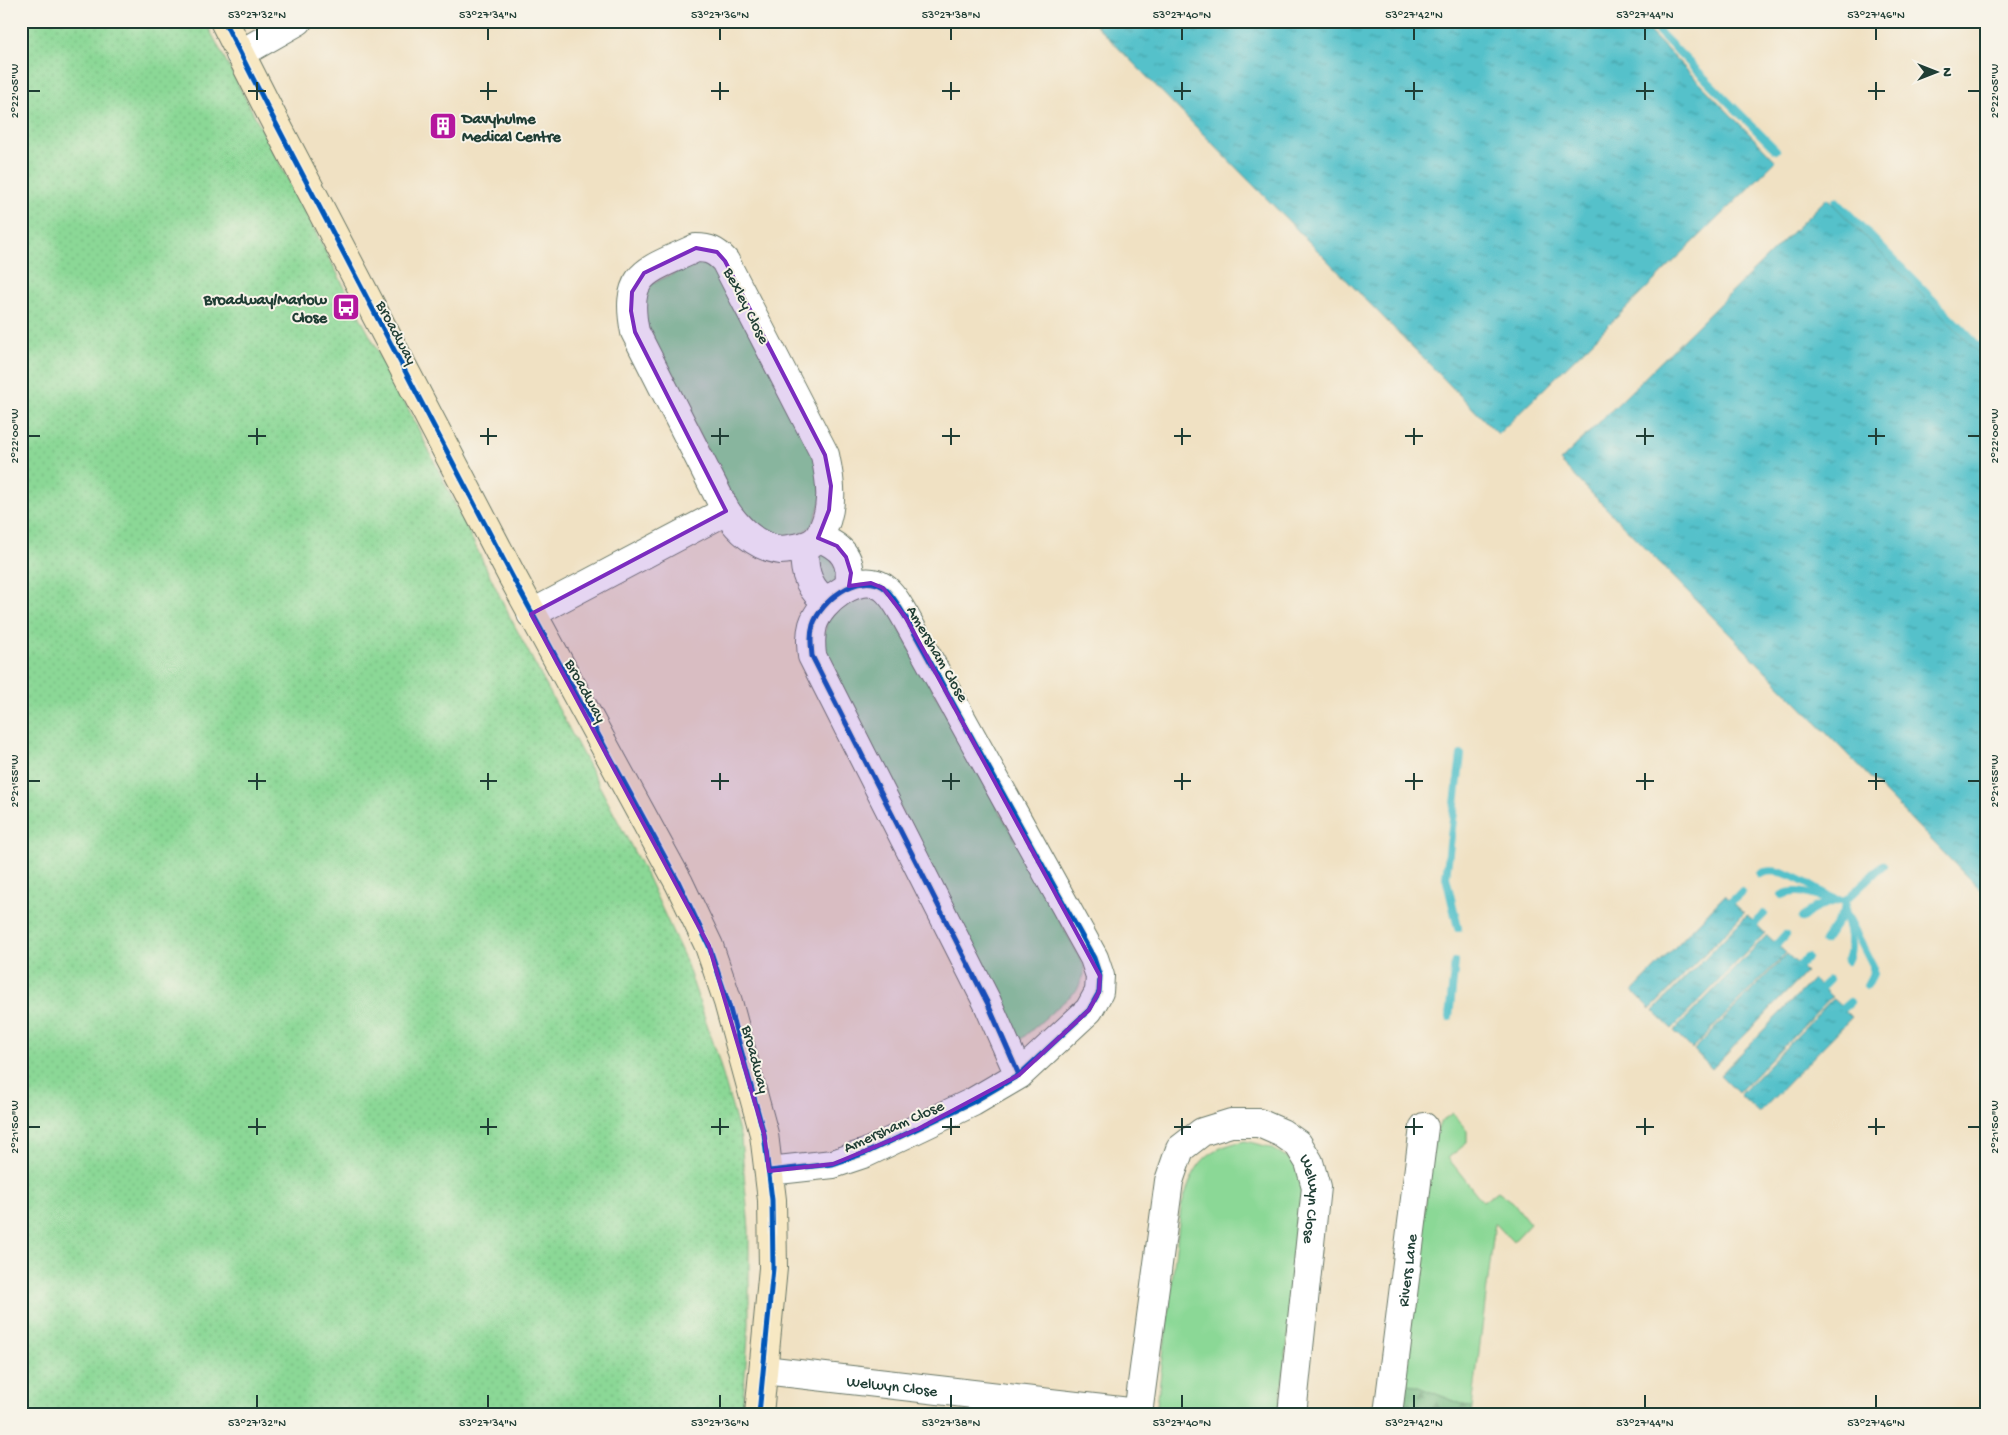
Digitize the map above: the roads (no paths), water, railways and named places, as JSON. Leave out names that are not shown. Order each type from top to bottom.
[{"type":"street","name":"Broadway","points":[[224,21],[531,614],[679,883],[709,946],[728,1002],[764,1134],[772,1200],[773,1268],[759,1414]]},
{"type":"street","points":[[240,54],[298,21]]},
{"type":"street","name":"Bexley Close","points":[[812,542],[782,550],[765,546],[749,538],[736,526],[726,511],[635,332],[631,311],[632,292],[637,280],[644,273],[696,248],[705,248],[717,252],[725,260],[825,455],[831,486],[829,510],[812,542],[805,572],[809,582],[822,598],[841,592]]},
{"type":"street","points":[[531,614],[726,511]]},
{"type":"street","points":[[812,542],[837,546],[846,557],[851,573],[841,592],[817,616],[813,624],[810,639],[812,656],[987,1002],[1019,1075]]},
{"type":"street","name":"Amersham Close","points":[[768,1170],[834,1164],[866,1153],[972,1102],[1019,1075],[1089,1010],[1099,992],[1100,976],[1094,958],[906,618],[883,588],[870,583],[841,592]]},
{"type":"street","name":"Welwyn Close","points":[[764,1370],[1138,1413],[1169,1182],[1180,1149],[1202,1132],[1231,1123],[1259,1123],[1282,1133],[1298,1144],[1309,1162],[1316,1187],[1292,1414]]},
{"type":"street","name":"Rivers Lane","points":[[1388,1414],[1424,1127]]},
{"type":"water","points":[[1092,21],[1639,21],[1776,161],[1498,434]]},
{"type":"water","points":[[1827,198],[1987,361],[1987,897],[1560,461]]},
{"type":"water","points":[[1725,895],[1744,913],[1651,1009],[1633,991]]},
{"type":"water","points":[[1747,915],[1765,933],[1672,1029],[1653,1011]]},
{"type":"water","points":[[1767,935],[1786,953],[1692,1049],[1674,1031]]},
{"type":"water","points":[[1787,954],[1806,972],[1712,1069],[1694,1050]]},
{"type":"water","points":[[1813,979],[1832,997],[1738,1093],[1720,1075]]},
{"type":"water","points":[[1833,999],[1852,1017],[1759,1113],[1740,1095]]},
{"type":"waterway","points":[[1648,21],[1776,150]]},
{"type":"waterway","points":[[1836,201],[1987,355]]},
{"type":"waterway","points":[[1458,928],[1446,877],[1461,755]]},
{"type":"waterway","points":[[1867,985],[1873,974],[1873,966],[1845,911],[1846,900],[1883,865]]},
{"type":"waterway","points":[[1760,874],[1768,871],[1786,874],[1805,882],[1830,897],[1837,900],[1846,900]]},
{"type":"waterway","points":[[1732,901],[1742,892]]},
{"type":"waterway","points":[[1782,895],[1800,892],[1828,899]]},
{"type":"waterway","points":[[1802,918],[1816,907],[1835,901]]},
{"type":"waterway","points":[[1824,941],[1845,911]]},
{"type":"waterway","points":[[1755,923],[1764,914]]},
{"type":"waterway","points":[[1847,922],[1851,947],[1847,961]]},
{"type":"waterway","points":[[1777,944],[1785,935]]},
{"type":"waterway","points":[[1799,966],[1807,958]]},
{"type":"waterway","points":[[1449,1017],[1455,962]]},
{"type":"waterway","points":[[1822,987],[1829,980]]},
{"type":"waterway","points":[[1843,1008],[1850,1002]]},
{"type":"place","name":"Davyhulme Medical Centre","points":[[443,126]]},
{"type":"place","name":"Broadway/Marlow Close","points":[[346,307]]}]
